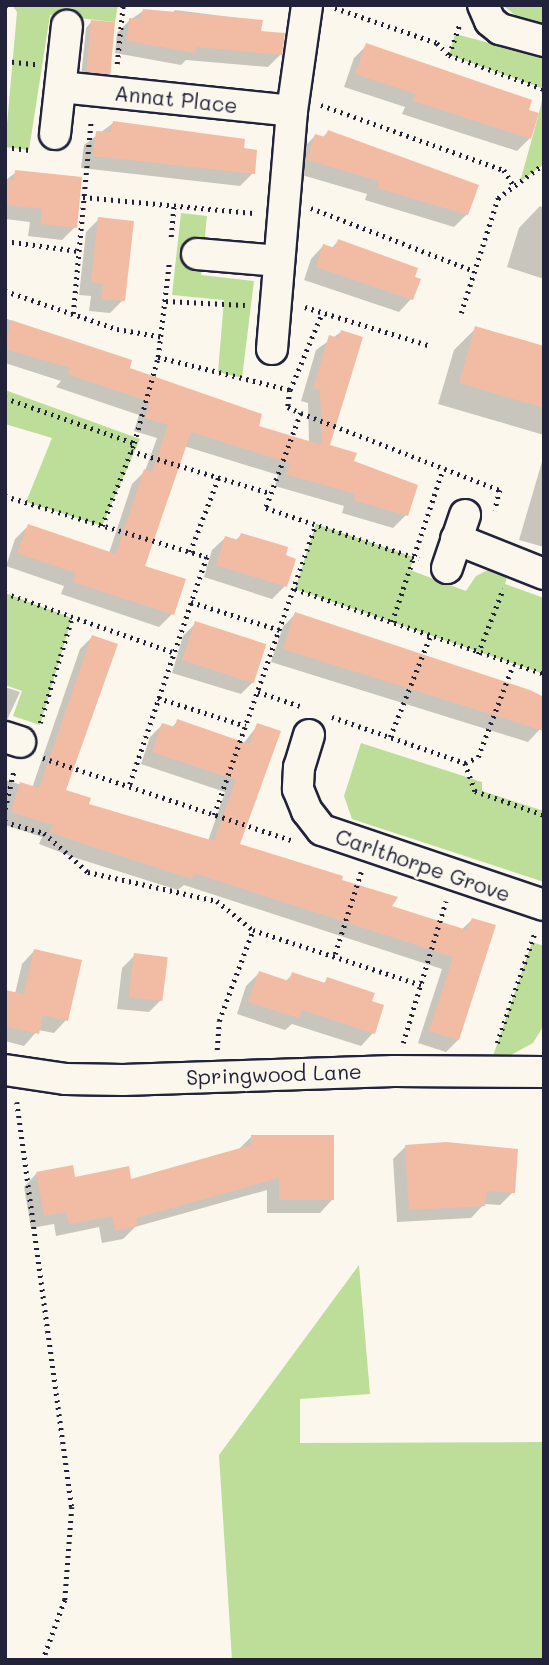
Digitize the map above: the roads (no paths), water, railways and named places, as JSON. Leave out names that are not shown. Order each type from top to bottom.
[{"type":"street","points":[[272,349],[293,103],[307,5]]},
{"type":"street","points":[[483,5],[489,22],[500,29],[544,41]]},
{"type":"street","points":[[55,134],[66,26]]},
{"type":"street","name":"Annat Place","points":[[61,87],[293,103]]},
{"type":"street","points":[[179,254],[279,261]]},
{"type":"street","points":[[447,568],[471,524],[513,561],[544,574]]},
{"type":"street","name":"Carlthorpe Grove","points":[[311,718],[299,767],[298,789],[307,811],[322,830],[369,849],[543,905]]},
{"type":"street","name":"Springwood Lane","points":[[9,1071],[123,1080],[394,1071],[544,1072]]}]
